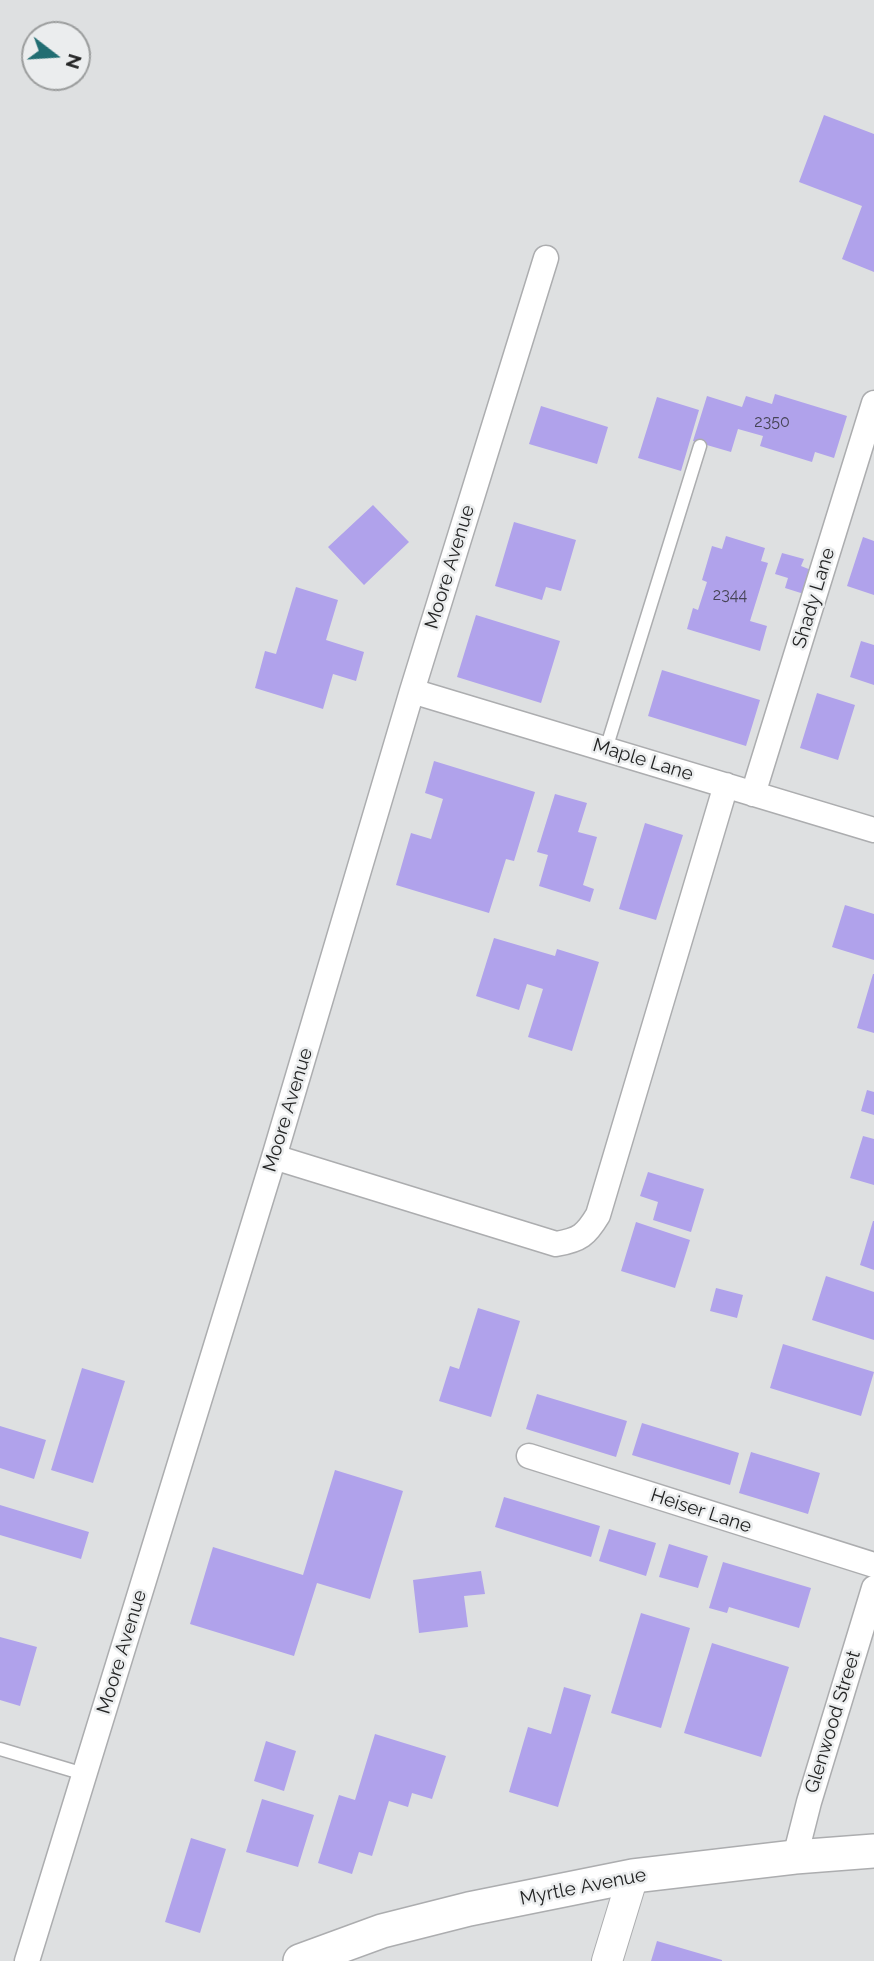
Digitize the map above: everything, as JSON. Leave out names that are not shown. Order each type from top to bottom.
[{"type":"main road","name":"Myrtle Avenue","points":[[300,1961],[382,1931],[456,1912],[633,1876],[795,1857],[874,1851]]},
{"type":"street","name":"Moore Avenue","points":[[27,1961],[546,258]]},
{"type":"street","name":"Shady Lane","points":[[753,794],[874,403]]},
{"type":"street","name":"Maple Lane","points":[[412,691],[874,830]]},
{"type":"street","points":[[274,1157],[556,1244],[574,1241],[588,1231],[598,1215],[726,785]]},
{"type":"street","name":"Heiser Lane","points":[[529,1456],[874,1565]]},
{"type":"street","name":"Glenwood Street","points":[[795,1857],[874,1588]]},
{"type":"street","points":[[607,1961],[633,1876]]},
{"type":"lane","points":[[606,748],[700,446]]},
{"type":"lane","points":[[0,1749],[84,1774]]},
{"type":"building","points":[[824,115],[874,134],[874,272],[842,259],[862,206],[799,182]]},
{"type":"building","points":[[775,394],[847,416],[834,458],[815,452],[812,462],[760,446],[763,436],[738,429],[731,452],[693,441],[707,396],[742,407],[746,396],[772,404]]},
{"type":"building","points":[[657,397],[699,410],[681,471],[638,458]]},
{"type":"building","points":[[541,406],[608,427],[597,464],[529,444]]},
{"type":"building","points":[[373,505],[409,542],[364,585],[328,547]]},
{"type":"building","points":[[514,522],[576,540],[561,591],[546,587],[542,600],[495,586]]},
{"type":"building","points":[[726,536],[765,548],[761,561],[768,563],[750,621],[767,626],[760,651],[687,629],[693,608],[698,610],[707,582],[702,580],[712,546],[722,549]]},
{"type":"building","points":[[863,537],[874,541],[874,595],[847,586]]},
{"type":"building","points":[[782,553],[804,559],[801,566],[811,570],[804,594],[785,588],[788,578],[775,574]]},
{"type":"building","points":[[296,587],[338,600],[326,640],[364,652],[356,681],[333,674],[323,709],[255,688],[265,651],[276,654]]},
{"type":"building","points":[[476,615],[560,641],[541,703],[457,677]]},
{"type":"building","points":[[861,641],[874,645],[874,685],[850,677]]},
{"type":"building","points":[[662,670],[760,700],[746,746],[648,716]]},
{"type":"building","points":[[817,693],[855,705],[838,760],[800,748]]},
{"type":"building","points":[[434,761],[535,792],[514,861],[506,859],[489,913],[396,885],[411,833],[431,839],[443,799],[425,793]]},
{"type":"building","points":[[555,794],[587,803],[578,832],[597,837],[583,885],[594,889],[590,902],[539,886],[548,855],[537,852]]},
{"type":"building","points":[[645,823],[683,835],[656,920],[619,909]]},
{"type":"building","points":[[845,905],[874,914],[874,960],[832,947]]},
{"type":"building","points":[[494,938],[555,956],[557,949],[599,962],[572,1051],[528,1037],[543,989],[527,984],[519,1010],[476,996]]},
{"type":"building","points":[[874,974],[874,1033],[857,1028]]},
{"type":"building","points":[[867,1090],[874,1092],[874,1115],[861,1111]]},
{"type":"building","points":[[863,1136],[874,1139],[874,1185],[850,1178]]},
{"type":"building","points":[[648,1172],[704,1189],[691,1232],[653,1220],[658,1202],[640,1196]]},
{"type":"building","points":[[874,1221],[874,1270],[860,1265]]},
{"type":"building","points":[[636,1222],[690,1240],[675,1288],[621,1271]]},
{"type":"building","points":[[826,1276],[874,1292],[874,1340],[812,1320]]},
{"type":"building","points":[[716,1288],[743,1295],[737,1318],[710,1311]]},
{"type":"building","points":[[478,1308],[520,1321],[491,1417],[439,1401],[450,1366],[459,1369]]},
{"type":"building","points":[[783,1344],[874,1372],[861,1416],[770,1388]]},
{"type":"building","points":[[82,1368],[125,1381],[93,1483],[51,1470]]},
{"type":"building","points":[[537,1394],[627,1421],[616,1457],[526,1429]]},
{"type":"building","points":[[642,1423],[739,1453],[730,1485],[632,1455]]},
{"type":"building","points":[[0,1426],[46,1440],[34,1479],[0,1468]]},
{"type":"building","points":[[751,1452],[820,1473],[808,1514],[739,1493]]},
{"type":"building","points":[[335,1470],[403,1491],[370,1599],[317,1583],[294,1656],[190,1624],[213,1547],[303,1575]]},
{"type":"building","points":[[504,1497],[600,1526],[591,1557],[495,1527]]},
{"type":"building","points":[[0,1505],[89,1532],[81,1559],[0,1535]]},
{"type":"building","points":[[609,1529],[656,1543],[646,1576],[599,1561]]},
{"type":"building","points":[[669,1544],[708,1556],[698,1588],[659,1577]]},
{"type":"building","points":[[723,1562],[811,1588],[799,1628],[729,1607],[727,1613],[709,1608]]},
{"type":"building","points":[[481,1571],[485,1594],[464,1596],[468,1627],[419,1633],[413,1580]]},
{"type":"building","points":[[641,1613],[690,1628],[661,1728],[611,1713]]},
{"type":"building","points":[[0,1637],[37,1647],[20,1706],[0,1700]]},
{"type":"building","points":[[712,1643],[789,1667],[761,1757],[684,1733]]},
{"type":"building","points":[[564,1687],[591,1695],[558,1807],[509,1792],[528,1727],[551,1734]]},
{"type":"building","points":[[375,1734],[446,1756],[432,1799],[412,1793],[408,1807],[389,1801],[372,1856],[359,1852],[352,1874],[318,1863],[339,1795],[355,1800]]},
{"type":"building","points":[[266,1741],[296,1751],[284,1791],[254,1781]]},
{"type":"building","points":[[262,1799],[314,1815],[298,1867],[246,1852]]},
{"type":"building","points":[[191,1838],[226,1849],[200,1933],[165,1922]]},
{"type":"building","points":[[657,1941],[722,1960],[722,1961],[651,1961]]}]
